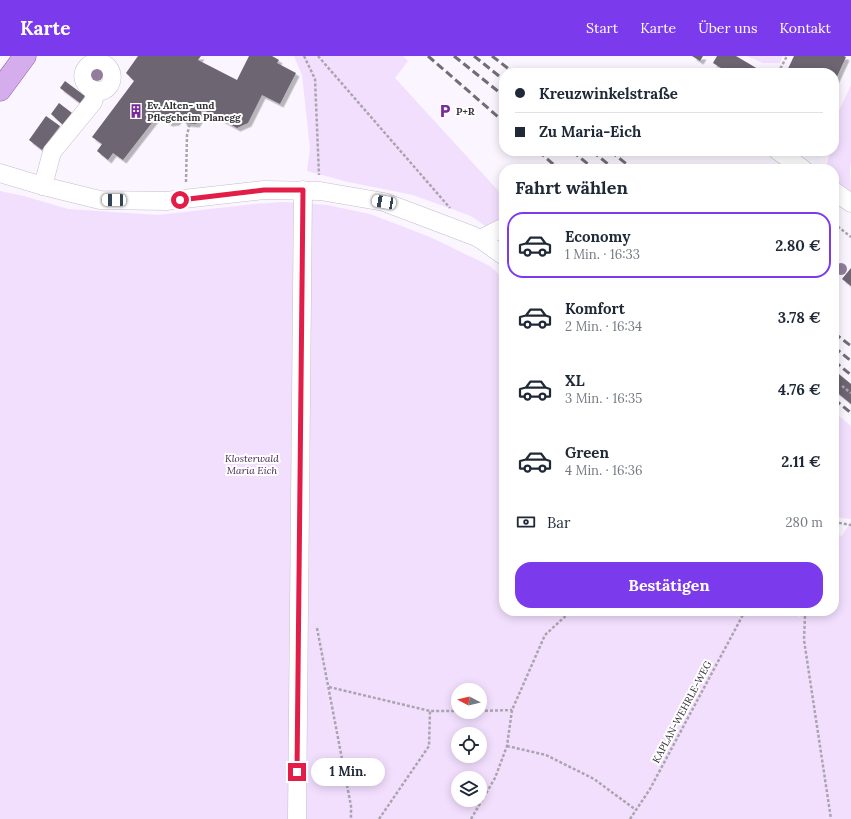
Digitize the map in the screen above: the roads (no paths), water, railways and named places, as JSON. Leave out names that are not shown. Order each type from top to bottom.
[{"type":"main road","points":[[0,90],[25,56]]},
{"type":"street","points":[[43,186],[52,152],[93,102],[96,91]]},
{"type":"street","points":[[785,156],[796,164]]},
{"type":"street","points":[[0,173],[43,186],[100,200],[166,201],[264,190],[311,191],[384,202],[474,236],[499,252]]},
{"type":"street","points":[[296,819],[311,191]]},
{"type":"street","points":[[839,194],[851,202]]},
{"type":"street","points":[[480,239],[499,230]]},
{"type":"railway","points":[[428,56],[499,118]]},
{"type":"railway","points":[[454,56],[499,92]]},
{"type":"railway","points":[[474,56],[499,76]]},
{"type":"railway","points":[[492,56],[508,68]]},
{"type":"railway","points":[[544,156],[553,164]]},
{"type":"railway","points":[[578,156],[588,164]]},
{"type":"railway","points":[[598,156],[608,164]]},
{"type":"railway","points":[[616,156],[627,164]]},
{"type":"railway","points":[[839,337],[851,346]]},
{"type":"railway","points":[[839,351],[851,361]]},
{"type":"railway","points":[[839,365],[851,375]]},
{"type":"railway","points":[[839,403],[851,413]]},
{"type":"place","name":"Ev. Alten- und Pflegeheim Planegg","points":[[136,111]]},
{"type":"place","name":"P+R","points":[[445,111]]},
{"type":"park label","name":"Klosterwald Maria Eich","points":[[252,464]]}]
